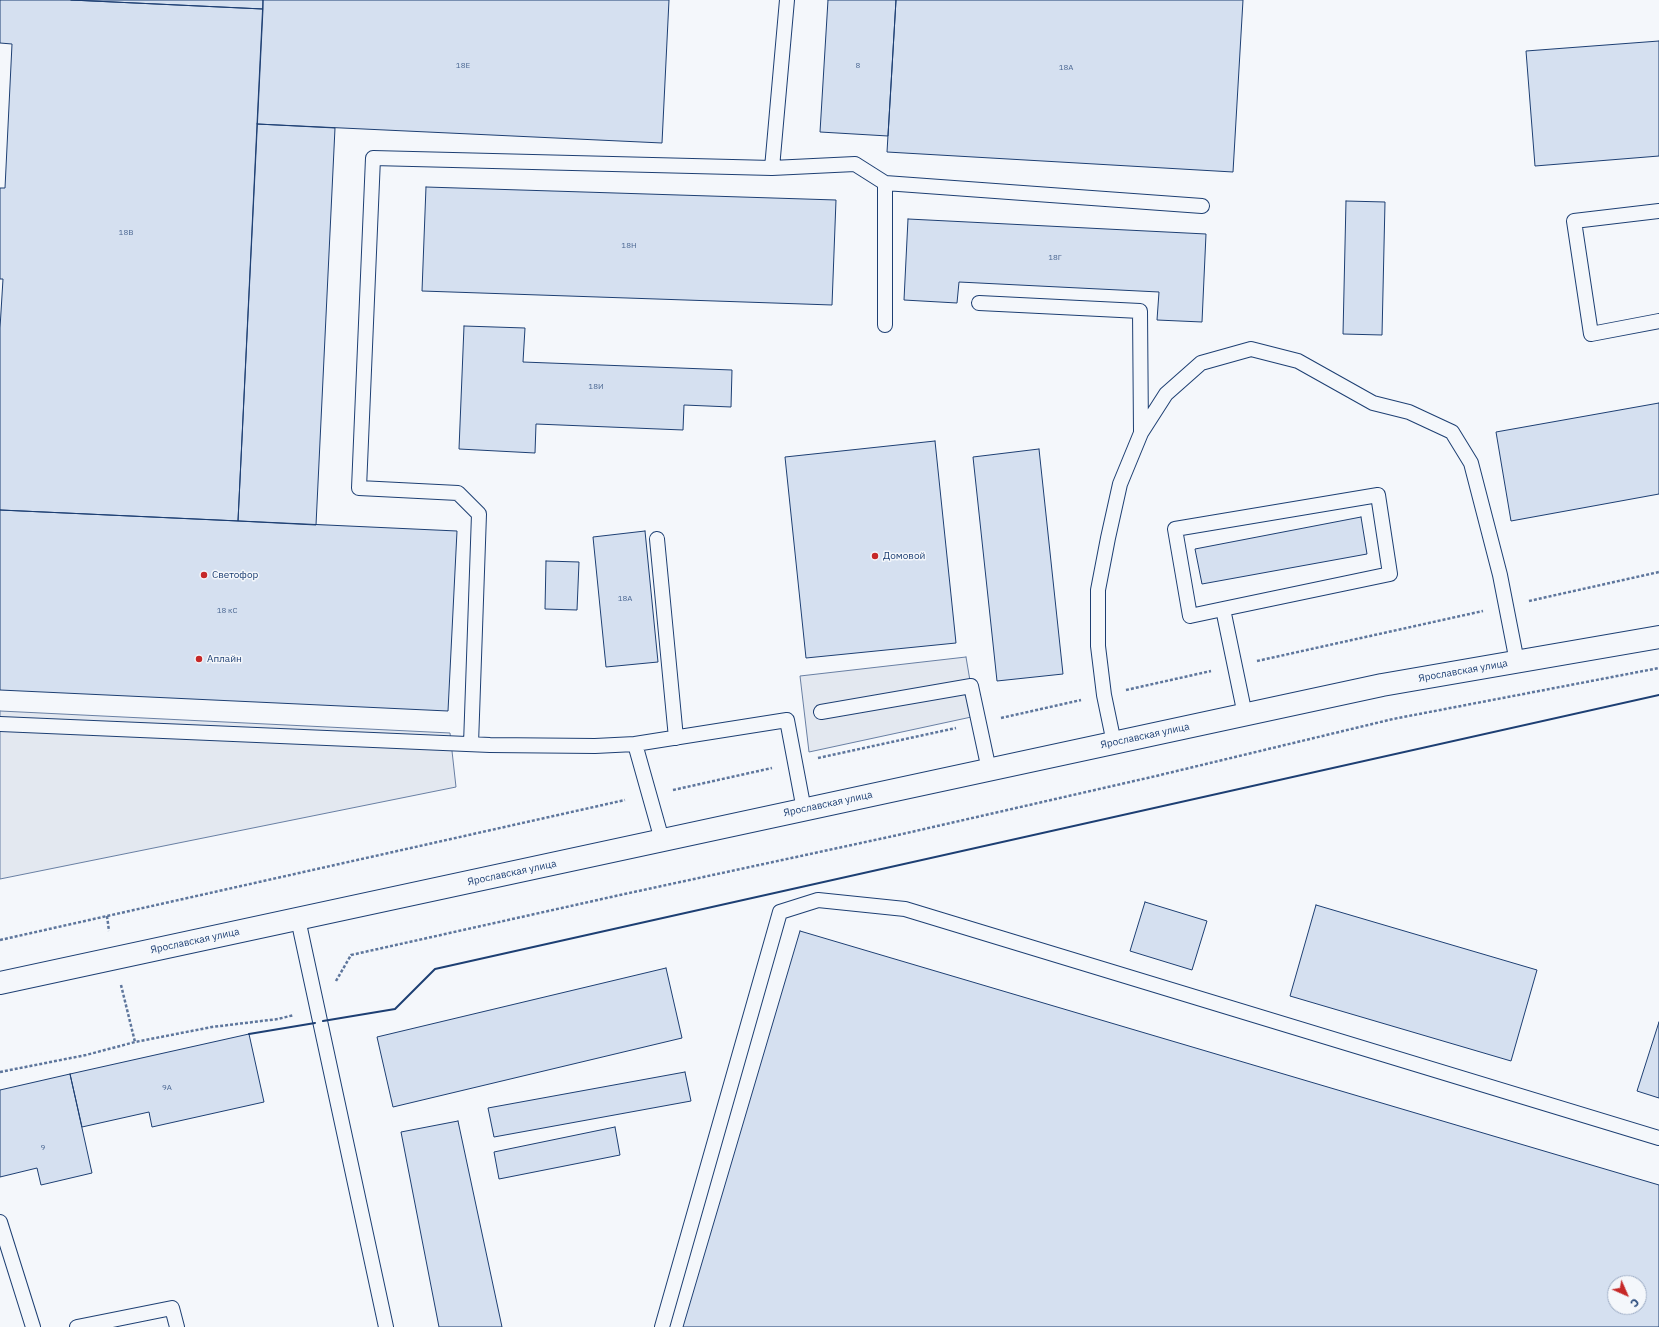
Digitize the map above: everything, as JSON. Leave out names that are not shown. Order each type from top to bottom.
[{"type":"street","name":"Ярославская улица","points":[[0,983],[1382,685],[1659,637]]},
{"type":"lane","points":[[772,168],[786,0]]},
{"type":"lane","points":[[471,744],[479,514],[458,493],[359,488],[373,158],[772,168],[855,164],[885,183],[1202,206]]},
{"type":"lane","points":[[885,183],[885,325]]},
{"type":"lane","points":[[1659,211],[1574,221],[1591,334],[1659,321]]},
{"type":"lane","points":[[979,304],[1140,311],[1141,433]]},
{"type":"lane","points":[[1114,743],[1104,695],[1098,646],[1098,590],[1120,484],[1141,433],[1166,394],[1201,363],[1251,349],[1298,361],[1373,403],[1409,412],[1452,432],[1472,463],[1500,575],[1517,662]]},
{"type":"lane","points":[[1378,495],[1390,574],[1223,609],[1190,616],[1175,529],[1378,495]]},
{"type":"lane","points":[[658,539],[676,738]]},
{"type":"lane","points":[[1223,609],[1245,715]]},
{"type":"lane","points":[[821,712],[971,686],[989,770]]},
{"type":"lane","points":[[0,724],[471,744],[595,746],[635,744],[787,720],[804,810]]},
{"type":"lane","points":[[635,744],[662,840]]},
{"type":"lane","points":[[662,1327],[780,912],[818,900],[905,909],[1659,1138]]},
{"type":"lane","points":[[298,919],[386,1327]]},
{"type":"lane","points":[[0,1222],[33,1327]]},
{"type":"lane","points":[[77,1327],[172,1308],[177,1327]]},
{"type":"path","points":[[0,940],[1659,572]]},
{"type":"path","points":[[0,1072],[86,1055],[135,1042],[212,1027],[278,1019],[317,1009],[330,998],[338,976],[351,955],[898,835],[1156,776],[1393,719],[1659,668]]},
{"type":"shaded area","points":[[966,657],[976,716],[809,752],[800,676]]},
{"type":"shaded area","points":[[0,711],[450,733],[456,787],[0,879]]},
{"type":"building","points":[[0,0],[71,0],[263,9],[238,521],[0,510],[0,328],[3,279],[0,279],[0,188],[5,188],[12,44],[0,43]]},
{"type":"building","points":[[71,0],[263,0],[263,9]]},
{"type":"building","points":[[263,0],[669,0],[662,143],[257,124]]},
{"type":"building","points":[[828,0],[896,0],[888,136],[820,132]]},
{"type":"building","points":[[896,0],[1243,0],[1233,172],[887,152]]},
{"type":"building","points":[[1659,41],[1659,156],[1535,166],[1526,51]]},
{"type":"building","points":[[257,124],[335,128],[316,525],[238,521]]},
{"type":"building","points":[[426,187],[836,200],[832,305],[422,291]]},
{"type":"building","points":[[1346,201],[1385,202],[1382,335],[1343,334]]},
{"type":"building","points":[[908,219],[1206,234],[1202,322],[1157,320],[1159,292],[959,282],[957,303],[904,300]]},
{"type":"building","points":[[464,326],[525,328],[523,362],[732,370],[731,407],[684,405],[683,430],[536,424],[535,453],[459,449]]},
{"type":"building","points":[[1659,403],[1659,494],[1511,521],[1496,432]]},
{"type":"building","points":[[935,441],[956,643],[806,658],[785,457]]},
{"type":"building","points":[[1039,449],[1063,674],[997,681],[973,457]]},
{"type":"building","points":[[0,510],[457,531],[448,711],[0,690]]},
{"type":"building","points":[[1361,517],[1367,554],[1202,584],[1195,549]]},
{"type":"building","points":[[645,531],[658,662],[606,667],[593,537]]},
{"type":"building","points":[[546,561],[579,562],[577,610],[545,609]]},
{"type":"building","points":[[1145,902],[1207,921],[1192,970],[1130,951]]},
{"type":"building","points":[[1316,905],[1537,970],[1511,1061],[1290,996]]},
{"type":"building","points":[[800,931],[1659,1185],[1659,1327],[683,1327]]},
{"type":"building","points":[[666,968],[682,1038],[393,1107],[377,1037]]},
{"type":"building","points":[[1659,1022],[1659,1098],[1637,1091]]},
{"type":"building","points":[[249,1034],[264,1102],[152,1127],[149,1112],[82,1127],[70,1074]]},
{"type":"building","points":[[685,1072],[691,1101],[494,1137],[488,1108]]},
{"type":"building","points":[[70,1074],[92,1173],[41,1185],[37,1168],[0,1177],[0,1090]]},
{"type":"building","points":[[458,1121],[502,1327],[439,1327],[401,1132]]},
{"type":"building","points":[[615,1127],[620,1155],[499,1179],[494,1152]]},
{"type":"wall","points":[[323,1021],[395,1009],[435,969],[1659,695]]},
{"type":"wall","points":[[249,1034],[315,1023]]},
{"type":"place","name":"Домовой","points":[[875,556]]},
{"type":"place","name":"Светофор","points":[[204,575]]},
{"type":"place","name":"Аплайн","points":[[199,659]]}]
